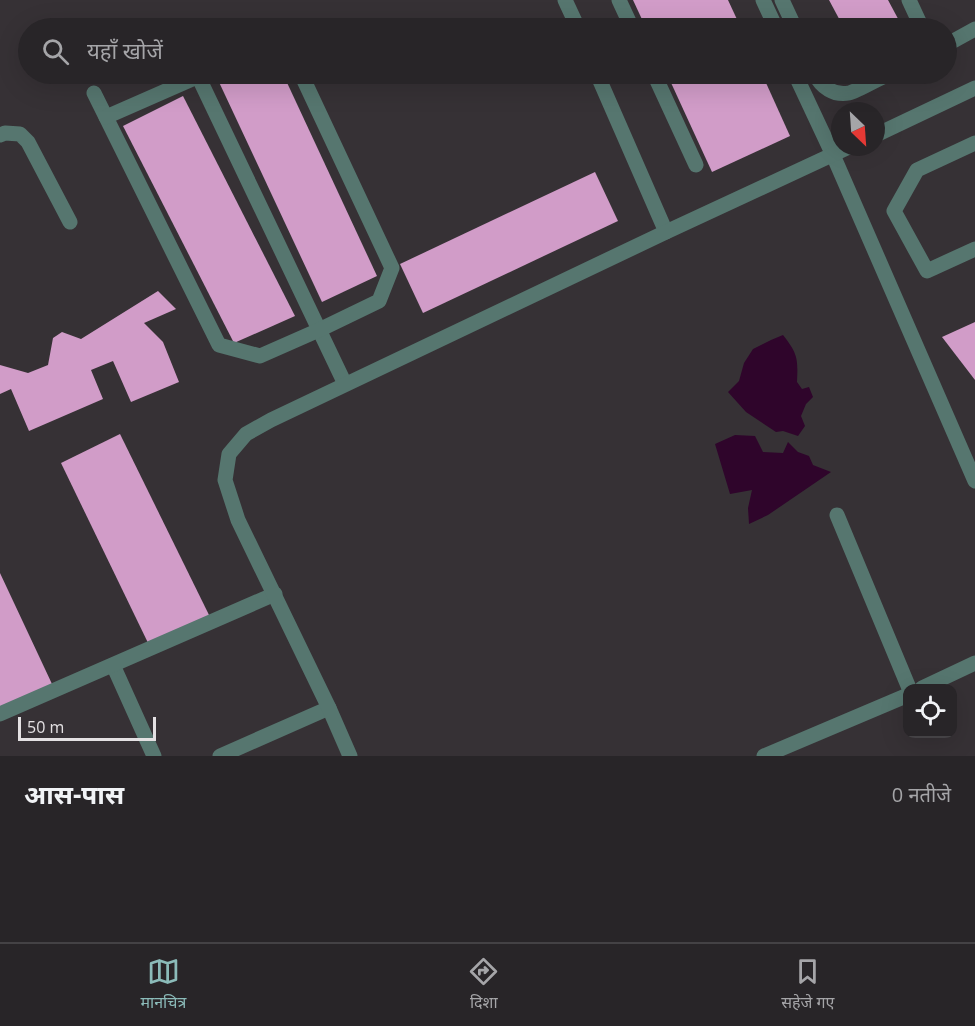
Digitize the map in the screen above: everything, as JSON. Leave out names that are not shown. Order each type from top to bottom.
[{"type":"street","points":[[565,0],[573,18]]},
{"type":"street","points":[[619,0],[628,18]]},
{"type":"street","points":[[763,0],[771,18]]},
{"type":"street","points":[[782,0],[790,18]]},
{"type":"street","points":[[909,0],[917,18]]},
{"type":"street","points":[[957,39],[975,29]]},
{"type":"street","points":[[106,117],[181,84]]},
{"type":"street","points":[[205,84],[345,384]]},
{"type":"street","points":[[94,93],[219,345],[260,356],[379,301],[392,268],[306,84]]},
{"type":"street","points":[[601,84],[666,232]]},
{"type":"street","points":[[659,84],[696,165]]},
{"type":"street","points":[[800,84],[831,151]]},
{"type":"street","points":[[821,84],[831,92],[849,93],[868,84]]},
{"type":"street","points":[[885,131],[975,88]]},
{"type":"street","points":[[0,135],[20,134],[28,142],[70,222]]},
{"type":"street","points":[[975,143],[917,170],[894,211],[927,271],[975,249]]},
{"type":"street","points":[[350,756],[238,520],[225,480],[229,454],[246,434],[271,420],[831,156]]},
{"type":"street","points":[[833,156],[975,481]]},
{"type":"street","points":[[837,515],[907,684]]},
{"type":"street","points":[[0,714],[275,594]]},
{"type":"street","points":[[930,684],[975,663]]},
{"type":"street","points":[[113,665],[154,756]]},
{"type":"street","points":[[764,756],[792,750],[903,697]]},
{"type":"street","points":[[220,756],[329,708]]},
{"type":"shaded area","points":[[783,335],[796,357],[797,382],[802,389],[809,387],[813,397],[806,404],[801,416],[805,426],[798,436],[783,431],[776,432],[746,412],[728,392],[739,381],[744,363],[753,349]]},
{"type":"shaded area","points":[[735,435],[755,436],[763,452],[783,453],[788,442],[798,452],[809,456],[813,465],[831,472],[768,515],[749,524],[748,508],[752,490],[730,494],[715,444]]},
{"type":"building","points":[[633,0],[728,0],[736,18],[641,18]]},
{"type":"building","points":[[829,0],[888,0],[898,18],[839,18]]},
{"type":"building","points":[[220,84],[288,84],[377,276],[322,302]]},
{"type":"building","points":[[672,84],[767,84],[790,136],[712,172]]},
{"type":"building","points":[[183,96],[295,316],[234,343],[123,126]]},
{"type":"building","points":[[595,172],[618,221],[423,313],[400,264]]},
{"type":"building","points":[[158,291],[176,309],[144,323],[163,342],[179,382],[131,402],[113,361],[91,370],[103,399],[29,431],[11,389],[0,394],[0,365],[28,373],[48,365],[53,338],[62,332],[81,339]]},
{"type":"building","points":[[975,322],[975,380],[942,337]]},
{"type":"building","points":[[120,434],[210,617],[150,647],[61,463]]},
{"type":"building","points":[[0,573],[52,684],[0,708]]}]
